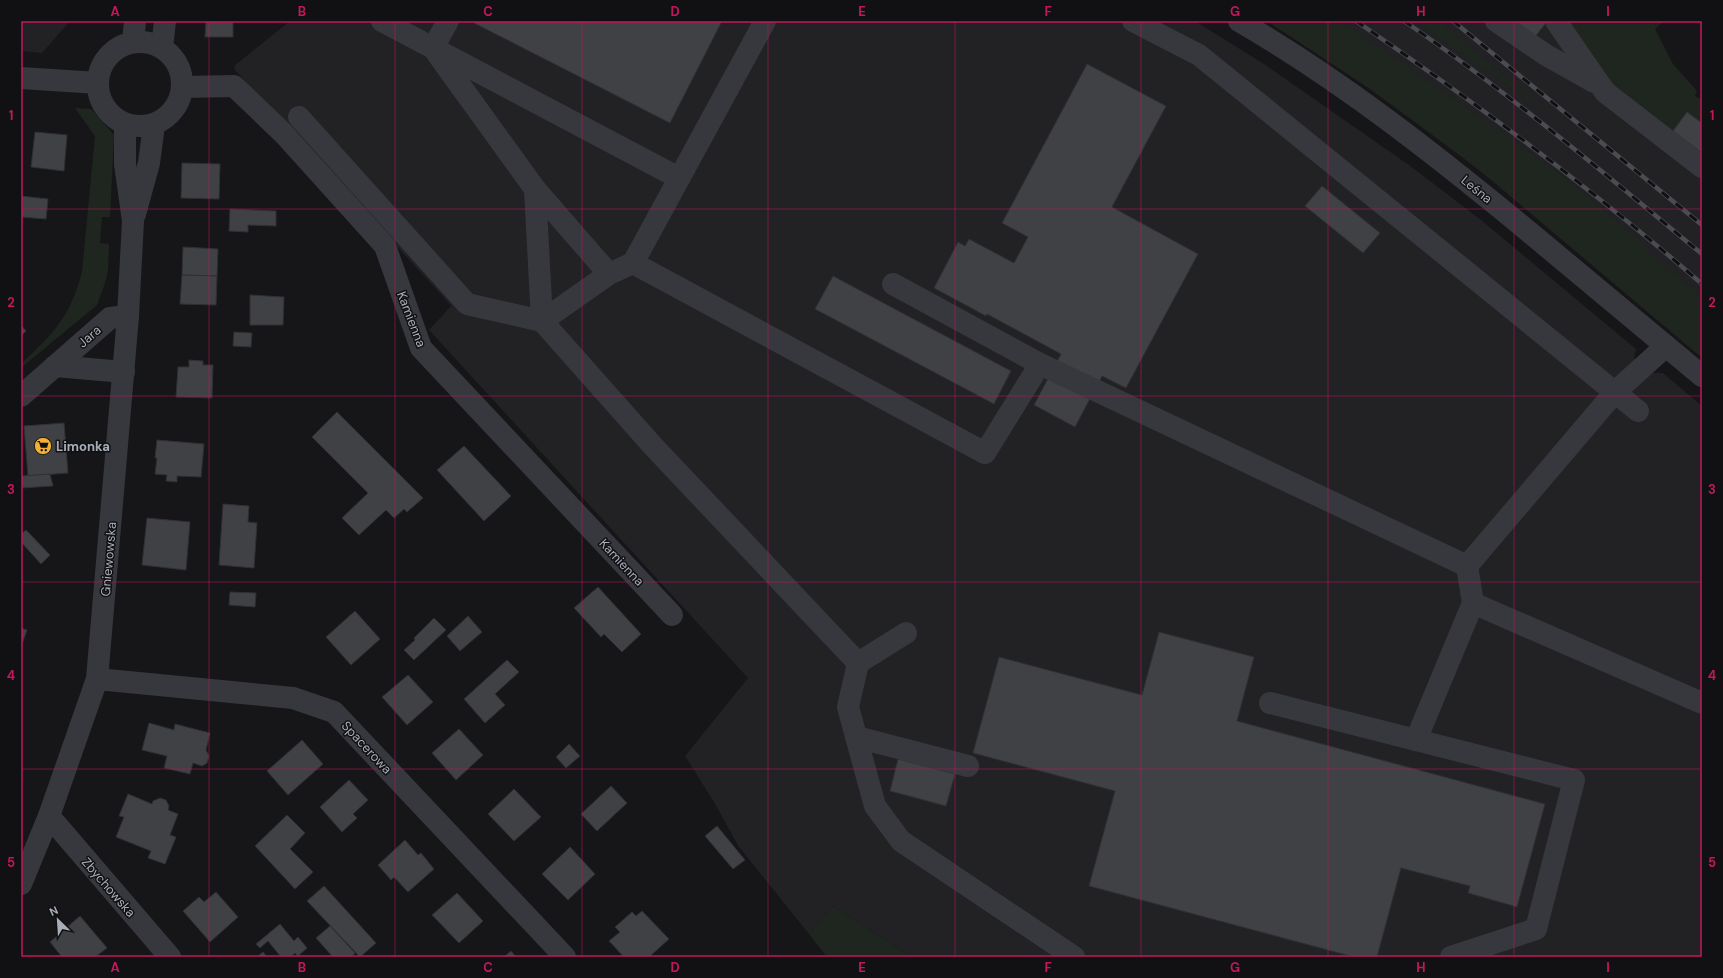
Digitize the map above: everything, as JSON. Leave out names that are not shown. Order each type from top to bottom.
[{"type":"street","points":[[133,42],[135,21]]},
{"type":"street","points":[[162,48],[165,21]]},
{"type":"street","points":[[382,21],[679,178]]},
{"type":"street","points":[[433,48],[448,21]]},
{"type":"street","points":[[542,321],[609,274],[633,263],[765,21]]},
{"type":"street","points":[[1133,21],[1199,55],[1638,411]]},
{"type":"street","name":"Leśna","points":[[1239,21],[1339,84],[1381,114],[1461,176],[1702,376]]},
{"type":"street","points":[[1496,21],[1546,55],[1599,84]]},
{"type":"street","points":[[1556,21],[1605,92],[1702,167]]},
{"type":"street","points":[[133,42],[148,42],[162,48],[174,58],[181,72],[183,87],[178,103],[168,116],[154,125],[139,127],[125,124],[110,114],[100,100],[98,83],[101,68],[108,56],[120,47],[133,42]]},
{"type":"street","points":[[433,48],[535,189],[609,274]]},
{"type":"street","points":[[21,78],[98,83]]},
{"type":"street","name":"Kamienna","points":[[183,87],[234,86],[284,134],[385,246],[421,348],[672,616]]},
{"type":"street","points":[[299,118],[467,304],[542,321],[652,445],[858,663]]},
{"type":"street","name":"Gniewowska","points":[[21,884],[49,816],[97,679],[124,372],[133,221],[125,164],[125,124]]},
{"type":"street","name":"Gniewowska","points":[[133,221],[149,163],[154,125]]},
{"type":"street","points":[[535,189],[542,321]]},
{"type":"street","points":[[633,263],[985,453],[1040,364]]},
{"type":"street","points":[[893,284],[1040,364],[1467,566]]},
{"type":"street","name":"Jara","points":[[21,396],[110,318],[128,316]]},
{"type":"street","points":[[1416,740],[1473,603],[1467,566],[1615,392],[1666,346]]},
{"type":"street","name":"Jara","points":[[55,366],[124,372]]},
{"type":"street","points":[[1473,603],[1702,702]]},
{"type":"street","points":[[906,633],[858,663],[848,707],[876,806],[901,841],[1074,957]]},
{"type":"street","name":"Spacerowa","points":[[97,679],[293,698],[334,712],[565,957]]},
{"type":"street","points":[[1270,703],[1574,780],[1536,929],[1451,957]]},
{"type":"street","points":[[856,737],[968,766]]},
{"type":"street","name":"Zbychowska","points":[[49,816],[170,957]]},
{"type":"shaded area","points":[[21,21],[70,21],[42,53],[21,51]]},
{"type":"shaded area","points":[[290,21],[1195,21],[1264,64],[1409,165],[1481,220],[1636,349],[1634,358],[1652,373],[1663,373],[1702,406],[1702,957],[911,957],[833,906],[809,934],[739,847],[714,802],[685,756],[748,678],[429,330],[451,306],[235,70],[234,66]]},
{"type":"shaded area","points":[[1267,21],[1340,21],[1474,113],[1565,178],[1643,243],[1651,255],[1702,297],[1702,358],[1477,168],[1370,89]]},
{"type":"shaded area","points":[[1272,21],[1570,21],[1702,106],[1702,357],[1550,225],[1398,108]]},
{"type":"shaded area","points":[[1415,21],[1439,21],[1549,114]]},
{"type":"shaded area","points":[[1564,21],[1664,21],[1655,29],[1673,64],[1697,91],[1695,96],[1702,100],[1702,123],[1687,112],[1673,131],[1616,90]]},
{"type":"shaded area","points":[[75,108],[91,109],[114,135],[110,217],[102,217],[100,243],[109,244],[108,270],[97,305],[22,367],[21,364],[52,333],[66,313],[72,301],[82,272],[95,136]]},
{"type":"shaded area","points":[[833,906],[911,957],[827,957],[809,934]]},
{"type":"building","points":[[206,21],[233,21],[233,37],[205,37]]},
{"type":"building","points":[[476,21],[722,21],[670,123],[474,23]]},
{"type":"building","points":[[1510,21],[1544,21],[1546,23],[1533,39]]},
{"type":"building","points":[[1087,64],[1166,106],[1112,207],[1198,254],[1126,388],[1102,376],[1075,427],[1034,405],[1061,354],[987,314],[986,316],[934,288],[958,242],[965,246],[969,239],[1014,263],[1028,237],[1002,223]]},
{"type":"building","points":[[1687,112],[1702,123],[1702,153],[1673,131]]},
{"type":"building","points":[[35,132],[67,135],[64,171],[31,167]]},
{"type":"building","points":[[182,163],[220,164],[219,199],[181,198]]},
{"type":"building","points":[[1322,186],[1380,233],[1363,253],[1305,206]]},
{"type":"building","points":[[21,196],[48,199],[46,219],[21,217]]},
{"type":"building","points":[[230,209],[276,211],[276,226],[248,225],[248,232],[229,231]]},
{"type":"building","points":[[183,247],[218,249],[217,276],[182,275]]},
{"type":"building","points":[[182,275],[217,276],[216,305],[180,304]]},
{"type":"building","points":[[833,276],[1011,371],[994,404],[815,309]]},
{"type":"building","points":[[250,295],[284,297],[283,325],[250,325]]},
{"type":"building","points":[[21,325],[26,331],[21,336]]},
{"type":"building","points":[[234,332],[252,333],[251,347],[233,346]]},
{"type":"building","points":[[189,360],[203,361],[203,365],[213,365],[212,398],[176,397],[178,367],[189,367]]},
{"type":"building","points":[[337,412],[423,498],[407,512],[404,509],[394,518],[386,510],[359,535],[342,518],[368,493],[312,437]]},
{"type":"building","points":[[64,423],[68,473],[28,476],[24,426]]},
{"type":"building","points":[[157,440],[204,444],[201,477],[177,476],[177,482],[166,481],[167,475],[155,474]]},
{"type":"building","points":[[464,446],[511,496],[484,521],[437,470]]},
{"type":"building","points":[[50,474],[53,486],[21,488],[21,476]]},
{"type":"building","points":[[223,504],[249,506],[248,522],[257,523],[254,568],[219,565]]},
{"type":"building","points":[[147,518],[190,522],[186,570],[142,565]]},
{"type":"building","points":[[26,530],[50,555],[41,564],[21,542],[21,534]]},
{"type":"building","points":[[598,587],[641,634],[622,652],[604,634],[601,637],[574,608]]},
{"type":"building","points":[[230,592],[256,593],[255,607],[229,605]]},
{"type":"building","points":[[355,611],[380,639],[351,665],[326,637]]},
{"type":"building","points":[[468,616],[482,632],[460,651],[447,636]]},
{"type":"building","points":[[434,618],[446,630],[414,660],[404,650]]},
{"type":"building","points":[[21,628],[27,630],[21,647]]},
{"type":"building","points":[[1159,632],[1254,657],[1237,721],[1545,804],[1517,907],[1468,893],[1470,886],[1401,868],[1377,957],[1354,957],[1089,886],[1115,791],[973,753],[999,657],[1142,695]]},
{"type":"building","points":[[507,660],[519,672],[495,694],[505,705],[485,723],[464,699]]},
{"type":"building","points":[[408,675],[433,702],[407,725],[382,697]]},
{"type":"building","points":[[149,723],[174,730],[175,724],[210,733],[206,750],[209,756],[207,763],[202,766],[193,763],[190,774],[164,768],[167,756],[142,750]]},
{"type":"building","points":[[459,729],[483,755],[456,780],[432,753]]},
{"type":"building","points":[[302,740],[323,764],[288,795],[267,771]]},
{"type":"building","points":[[569,744],[580,756],[566,768],[556,757]]},
{"type":"building","points":[[898,759],[955,774],[946,806],[890,791]]},
{"type":"building","points":[[349,780],[368,800],[353,814],[357,818],[342,832],[320,807]]},
{"type":"building","points":[[611,786],[627,803],[597,831],[581,814]]},
{"type":"building","points":[[514,789],[541,817],[514,841],[488,814]]},
{"type":"building","points":[[128,794],[152,804],[153,801],[160,798],[166,800],[169,806],[168,810],[178,814],[170,835],[176,837],[165,864],[148,858],[151,851],[116,837],[124,817],[119,816]]},
{"type":"building","points":[[287,815],[305,833],[290,849],[313,872],[295,889],[255,846]]},
{"type":"building","points":[[717,826],[745,860],[733,869],[705,836]]},
{"type":"building","points":[[405,840],[418,855],[421,853],[434,869],[408,892],[394,877],[391,880],[378,865]]},
{"type":"building","points":[[570,847],[595,874],[568,900],[542,874]]},
{"type":"building","points":[[324,886],[376,943],[360,957],[307,901]]},
{"type":"building","points":[[216,892],[238,917],[210,942],[183,911],[199,897],[204,902]]},
{"type":"building","points":[[457,893],[483,921],[459,943],[432,915]]},
{"type":"building","points":[[642,911],[669,939],[649,957],[624,957],[609,941],[620,932],[615,927],[632,912],[636,916]]},
{"type":"building","points":[[80,916],[107,948],[95,957],[62,957],[50,942]]},
{"type":"building","points":[[280,924],[294,941],[298,937],[307,948],[298,956],[295,953],[290,957],[281,957],[268,941],[260,948],[256,944]]},
{"type":"building","points":[[330,926],[355,953],[351,957],[333,957],[316,938]]},
{"type":"building","points":[[511,951],[516,957],[504,957]]},
{"type":"building","points":[[263,952],[267,957],[257,957]]},
{"type":"railway","points":[[1356,21],[1445,83],[1533,148],[1619,214],[1702,284]]},
{"type":"railway","points":[[1404,21],[1481,76],[1593,164],[1702,254]]},
{"type":"railway","points":[[1453,21],[1702,225]]},
{"type":"place","name":"Limonka","points":[[43,446]]}]
